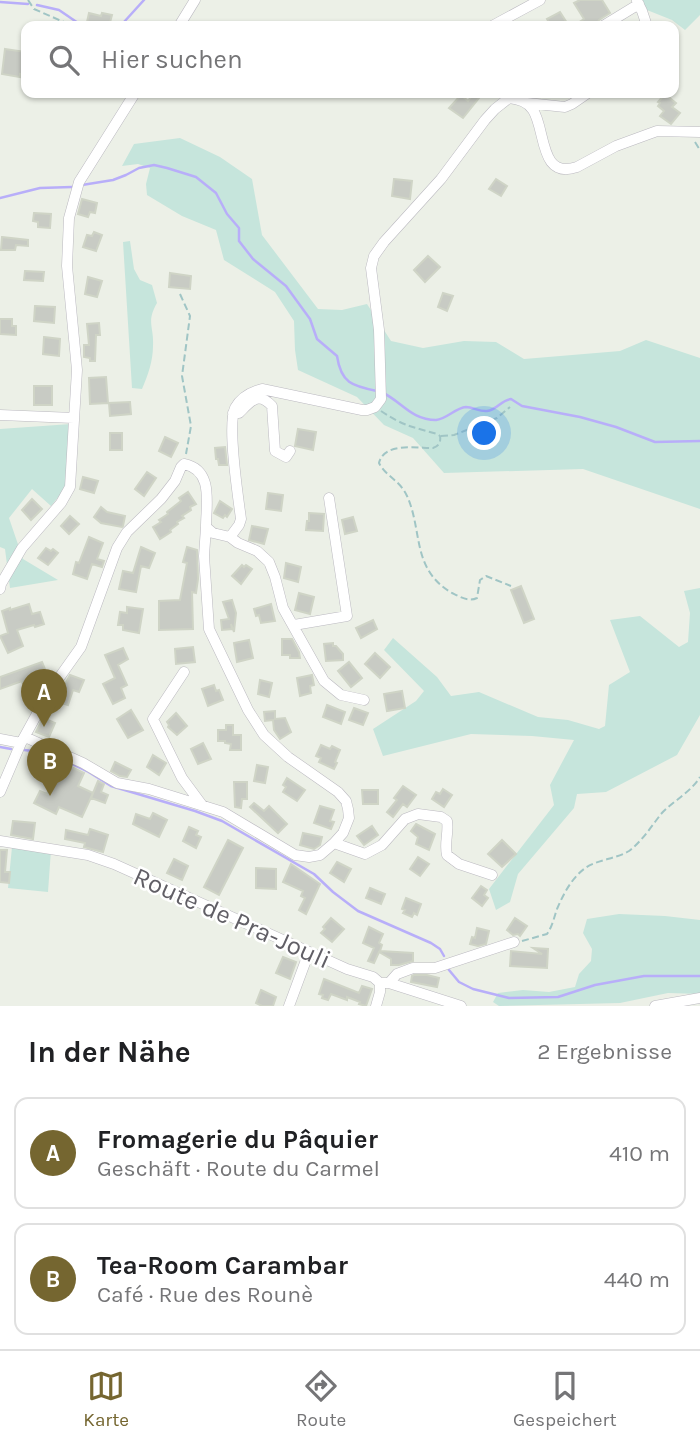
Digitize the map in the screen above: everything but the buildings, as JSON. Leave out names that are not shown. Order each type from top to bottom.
[{"type":"street","points":[[182,21],[195,0]]},
{"type":"street","points":[[501,21],[540,0]]},
{"type":"street","points":[[610,21],[638,2],[645,21]]},
{"type":"street","points":[[1,587],[22,548],[61,503],[70,486],[77,370],[67,266],[69,218],[79,182],[132,98]]},
{"type":"street","points":[[230,537],[240,519],[231,421],[236,405],[251,392],[262,389],[362,410],[378,403],[382,384],[372,268],[374,256],[441,178],[485,120],[507,98]]},
{"type":"street","points":[[514,98],[526,103],[565,107],[581,98]]},
{"type":"street","points":[[526,103],[534,111],[546,153],[553,164],[562,169],[577,167],[616,146],[657,131],[697,136]]},
{"type":"street","points":[[233,413],[239,413],[251,401],[265,398],[272,406],[275,451],[286,457],[290,451]]},
{"type":"street","points":[[0,415],[74,418]]},
{"type":"street","points":[[0,739],[23,740],[83,763],[117,783],[149,789],[223,812],[296,855],[320,855],[343,833],[349,818],[346,801],[338,792],[288,757],[264,736],[209,629],[204,556],[206,486],[199,469],[184,464],[162,499],[127,532],[117,548],[81,648],[49,692],[23,740],[0,792]]},
{"type":"street","points":[[293,625],[347,616],[329,498]]},
{"type":"street","points":[[206,527],[213,533],[230,537],[238,544],[257,551],[269,562],[283,608],[324,681],[341,695],[364,700]]},
{"type":"street","points":[[184,672],[153,719],[182,778],[202,805]]},
{"type":"street","points":[[334,844],[365,854],[382,845],[405,819],[418,814],[441,817],[447,821],[447,855],[459,864],[492,875]]},
{"type":"street","name":"Route de Pra-Jouli","points":[[0,841],[88,855],[114,864],[347,969],[461,1006]]},
{"type":"street","points":[[376,1006],[385,983],[397,974],[413,968],[435,968],[514,942]]},
{"type":"street","points":[[289,1006],[309,952]]},
{"type":"street","points":[[655,1006],[700,998]]},
{"type":"path","points":[[28,0],[34,9],[62,21]]},
{"type":"path","points":[[697,136],[700,150]]},
{"type":"path","points":[[180,294],[190,316],[182,376],[191,426],[184,464]]},
{"type":"path","points":[[378,403],[403,425],[440,436],[454,435],[497,418],[510,407]]},
{"type":"path","points":[[440,436],[439,443],[433,448],[398,448],[387,451],[379,459],[381,469],[401,485],[407,496],[424,562],[438,583],[469,600],[477,598],[480,580],[486,576],[512,586]]},
{"type":"path","points":[[514,942],[547,934],[563,895],[586,867],[628,851],[647,834],[662,813],[696,784],[700,777]]},
{"type":"shaded area","points":[[641,0],[700,0],[700,15],[685,30],[679,25],[679,21],[647,10]]},
{"type":"shaded area","points":[[180,138],[220,157],[252,179],[262,235],[318,309],[342,310],[367,304],[391,341],[423,348],[464,341],[496,342],[524,359],[620,351],[646,340],[700,358],[700,509],[583,469],[444,473],[413,438],[384,425],[357,397],[298,370],[294,321],[275,292],[224,260],[216,230],[182,216],[147,195],[146,184],[150,168],[138,164],[122,166],[134,144]]},
{"type":"shaded area","points":[[130,241],[134,269],[140,280],[152,285],[157,303],[151,320],[152,357],[142,389],[132,388],[123,242]]},
{"type":"shaded area","points":[[71,424],[67,486],[51,506],[32,489],[9,518],[23,559],[58,580],[10,588],[5,549],[0,547],[0,429]]},
{"type":"shaded area","points":[[700,588],[700,715],[677,755],[606,792],[577,794],[574,808],[518,874],[510,902],[496,910],[489,889],[554,805],[550,785],[574,740],[471,734],[383,756],[373,729],[416,701],[424,691],[384,650],[393,638],[437,677],[451,696],[479,692],[538,717],[568,720],[599,729],[605,726],[609,685],[630,672],[610,620],[640,616],[679,647],[688,642],[690,613],[684,591]]},
{"type":"shaded area","points":[[12,847],[51,850],[48,892],[8,888]]},
{"type":"shaded area","points":[[619,914],[700,920],[700,994],[668,993],[620,1003],[499,1006],[493,1002],[498,993],[523,990],[549,992],[575,987],[579,974],[591,961],[592,949],[583,933],[587,919]]},
{"type":"waterway","points":[[125,21],[144,0]]},
{"type":"waterway","points":[[0,2],[28,4]]},
{"type":"waterway","points":[[37,5],[59,10],[75,21]]},
{"type":"waterway","points":[[82,185],[113,180],[139,168],[154,165],[196,177],[216,193],[227,214],[239,228],[239,241],[253,259],[286,286],[310,319],[317,339],[337,356],[345,378],[354,385],[377,391]]},
{"type":"waterway","points":[[0,198],[40,188],[72,187]]},
{"type":"waterway","points":[[383,393],[413,414],[427,419],[440,419],[466,407],[487,411],[511,399],[522,406],[580,417],[655,442],[700,441]]},
{"type":"waterway","points":[[0,747],[11,749]]},
{"type":"waterway","points":[[24,750],[42,752],[64,760],[111,786],[222,821],[314,874],[358,911],[431,943],[440,949],[444,956]]},
{"type":"waterway","points":[[449,970],[459,982],[473,989],[509,998],[558,997],[595,985],[644,976],[700,976]]},
{"type":"place","name":"Fromagerie du Pâquier","points":[[44,727]]},
{"type":"place","name":"Tea-Room Carambar","points":[[50,796]]}]
